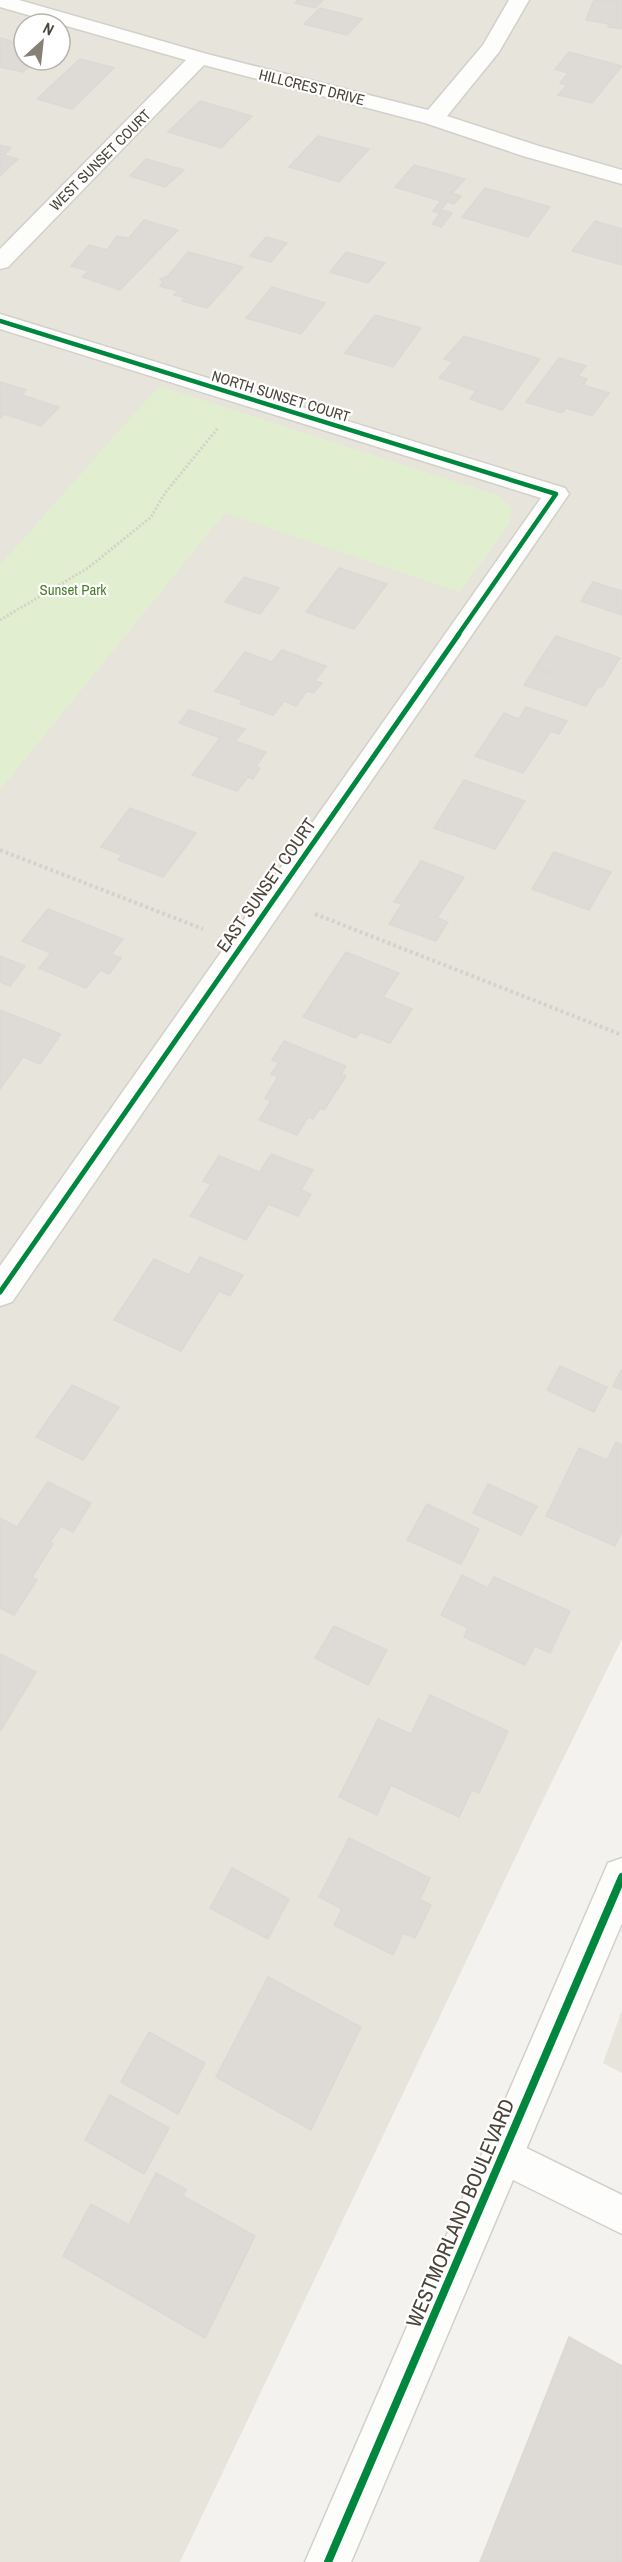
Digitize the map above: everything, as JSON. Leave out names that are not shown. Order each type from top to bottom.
[{"type":"street","points":[[434,118],[486,57],[507,27],[519,0]]},
{"type":"street","name":"HILLCREST DRIVE","points":[[0,1],[200,58],[434,118],[531,151],[622,177]]},
{"type":"street","name":"WEST SUNSET COURT","points":[[0,262],[200,58]]},
{"type":"street","name":"NORTH SUNSET COURT","points":[[0,321],[556,494]]},
{"type":"street","name":"EAST SUNSET COURT","points":[[0,1292],[556,494]]},
{"type":"street","name":"WESTMORLAND BOULEVARD","points":[[328,2562],[622,1877]]},
{"type":"lane","points":[[502,2155],[622,2215]]},
{"type":"path","points":[[0,620],[88,568],[151,517],[165,493],[243,397]]},
{"type":"path","points":[[0,850],[243,944]]},
{"type":"path","points":[[275,899],[622,1035]]},
{"type":"shaded area","points":[[0,0],[622,0],[622,1639],[539,1808],[180,2562],[0,2562]]},
{"type":"shaded area","points":[[622,2010],[622,2073],[603,2063]]},
{"type":"green space","name":"Sunset Park","points":[[159,386],[497,495],[511,507],[510,523],[460,592],[225,513],[0,790],[0,565]]},
{"type":"building","points":[[298,0],[323,0],[315,8],[295,3]]},
{"type":"building","points":[[594,0],[622,0],[622,29],[586,20]]},
{"type":"building","points":[[320,8],[362,19],[347,35],[304,24]]},
{"type":"building","points":[[0,38],[12,42],[12,70],[0,67]]},
{"type":"building","points":[[569,52],[622,66],[592,103],[558,95],[567,85],[560,83],[568,73],[555,69]]},
{"type":"building","points":[[80,59],[114,68],[72,109],[37,99],[66,72],[72,72],[72,66]]},
{"type":"building","points":[[200,101],[252,116],[221,148],[168,132]]},
{"type":"building","points":[[318,136],[369,149],[339,182],[289,167]]},
{"type":"building","points":[[0,145],[11,148],[4,155],[18,159],[0,176]]},
{"type":"building","points":[[146,159],[184,170],[165,187],[130,176]]},
{"type":"building","points":[[414,165],[465,179],[452,193],[461,196],[454,204],[447,202],[441,210],[452,213],[441,227],[432,224],[440,214],[433,211],[441,201],[395,187]]},
{"type":"building","points":[[485,188],[550,207],[528,237],[462,217]]},
{"type":"building","points":[[144,220],[178,230],[120,290],[82,277],[89,271],[71,266],[89,245],[107,250],[117,236],[129,238]]},
{"type":"building","points":[[595,221],[622,229],[622,265],[572,251]]},
{"type":"building","points":[[266,237],[287,243],[271,262],[250,256]]},
{"type":"building","points":[[188,252],[243,267],[207,308],[182,301],[185,298],[174,295],[178,291],[160,286],[163,282],[160,279],[168,276]]},
{"type":"building","points":[[346,252],[385,263],[368,283],[330,272]]},
{"type":"building","points":[[272,287],[325,303],[301,334],[246,318]]},
{"type":"building","points":[[375,315],[421,328],[393,367],[345,353]]},
{"type":"building","points":[[464,336],[540,359],[502,410],[470,399],[476,391],[439,378],[453,362],[444,359]]},
{"type":"building","points":[[559,358],[586,366],[578,376],[587,379],[583,385],[609,393],[592,416],[566,408],[562,413],[526,402]]},
{"type":"building","points":[[0,382],[26,390],[22,395],[59,407],[41,426],[4,414],[0,418]]},
{"type":"building","points":[[339,568],[387,584],[354,629],[306,612]]},
{"type":"building","points":[[244,577],[279,588],[260,614],[225,602]]},
{"type":"building","points":[[593,582],[622,591],[622,615],[581,601]]},
{"type":"building","points":[[556,636],[620,658],[602,687],[598,686],[586,706],[524,685],[535,668],[559,676],[536,666]]},
{"type":"building","points":[[282,650],[326,666],[315,681],[322,683],[314,693],[307,691],[296,706],[284,701],[273,715],[240,704],[242,700],[215,691],[245,652],[272,662]]},
{"type":"building","points":[[526,707],[567,721],[559,734],[551,731],[523,773],[475,756],[504,713],[519,719]]},
{"type":"building","points":[[189,710],[245,729],[235,741],[266,752],[256,766],[260,768],[253,779],[248,777],[237,791],[192,775],[220,738],[179,723]]},
{"type":"building","points":[[464,780],[525,801],[495,849],[434,828]]},
{"type":"building","points":[[130,808],[196,833],[163,877],[118,860],[122,855],[101,847]]},
{"type":"building","points":[[554,852],[611,872],[589,910],[532,889]]},
{"type":"building","points":[[421,861],[464,877],[437,918],[448,922],[436,941],[389,924],[402,904],[394,902]]},
{"type":"building","points":[[48,909],[123,939],[111,954],[121,958],[109,974],[100,970],[86,988],[39,968],[51,953],[22,941]]},
{"type":"building","points":[[346,952],[399,973],[383,997],[412,1009],[390,1043],[360,1032],[356,1038],[303,1017]]},
{"type":"building","points":[[0,956],[25,966],[10,986],[0,982]]},
{"type":"building","points":[[0,1010],[61,1034],[40,1064],[23,1057],[0,1089]]},
{"type":"building","points":[[284,1041],[346,1066],[341,1074],[346,1076],[324,1110],[320,1108],[313,1119],[308,1117],[297,1135],[259,1120],[271,1101],[265,1098],[278,1077],[271,1074],[279,1063],[272,1060]]},
{"type":"building","points":[[271,1154],[313,1170],[301,1190],[311,1194],[298,1216],[268,1204],[246,1240],[190,1216],[211,1184],[203,1181],[219,1156],[260,1172]]},
{"type":"building","points":[[200,1257],[243,1275],[230,1296],[219,1291],[181,1351],[114,1320],[154,1259],[189,1275]]},
{"type":"building","points":[[560,1366],[607,1387],[594,1412],[547,1390]]},
{"type":"building","points":[[622,1369],[622,1390],[613,1386]]},
{"type":"building","points":[[72,1385],[119,1407],[83,1460],[36,1437]]},
{"type":"building","points":[[616,1442],[622,1445],[622,1531],[615,1546],[546,1516],[579,1448],[607,1460]]},
{"type":"building","points":[[48,1482],[91,1503],[73,1532],[61,1526],[50,1542],[53,1544],[32,1577],[37,1580],[14,1615],[0,1608],[0,1518],[17,1527]]},
{"type":"building","points":[[488,1484],[537,1506],[521,1535],[473,1513]]},
{"type":"building","points":[[427,1504],[479,1529],[461,1564],[407,1540]]},
{"type":"building","points":[[462,1575],[488,1588],[494,1577],[570,1611],[550,1653],[535,1646],[525,1665],[464,1637],[468,1628],[441,1615]]},
{"type":"building","points":[[334,1626],[387,1650],[368,1685],[315,1658]]},
{"type":"building","points":[[0,1654],[36,1672],[1,1730],[0,1730]]},
{"type":"building","points":[[430,1695],[508,1731],[479,1793],[472,1790],[459,1817],[391,1785],[377,1815],[339,1797],[378,1719],[411,1734]]},
{"type":"building","points":[[349,1838],[430,1878],[420,1899],[431,1905],[415,1938],[403,1933],[393,1955],[334,1925],[342,1909],[319,1897]]},
{"type":"building","points":[[232,1868],[289,1899],[268,1939],[210,1908]]},
{"type":"building","points":[[268,1977],[361,2027],[311,2130],[216,2077]]},
{"type":"building","points":[[149,2032],[205,2063],[178,2114],[121,2082]]},
{"type":"building","points":[[110,2095],[169,2128],[144,2174],[85,2140]]},
{"type":"building","points":[[156,2173],[186,2189],[183,2196],[255,2236],[205,2338],[63,2256],[91,2204],[129,2225]]},
{"type":"building","points":[[569,2337],[622,2366],[622,2562],[480,2562]]},
{"type":"cycle path","points":[[0,321],[556,494],[0,1292]]},
{"type":"cycle path","points":[[328,2562],[622,1877]]}]
